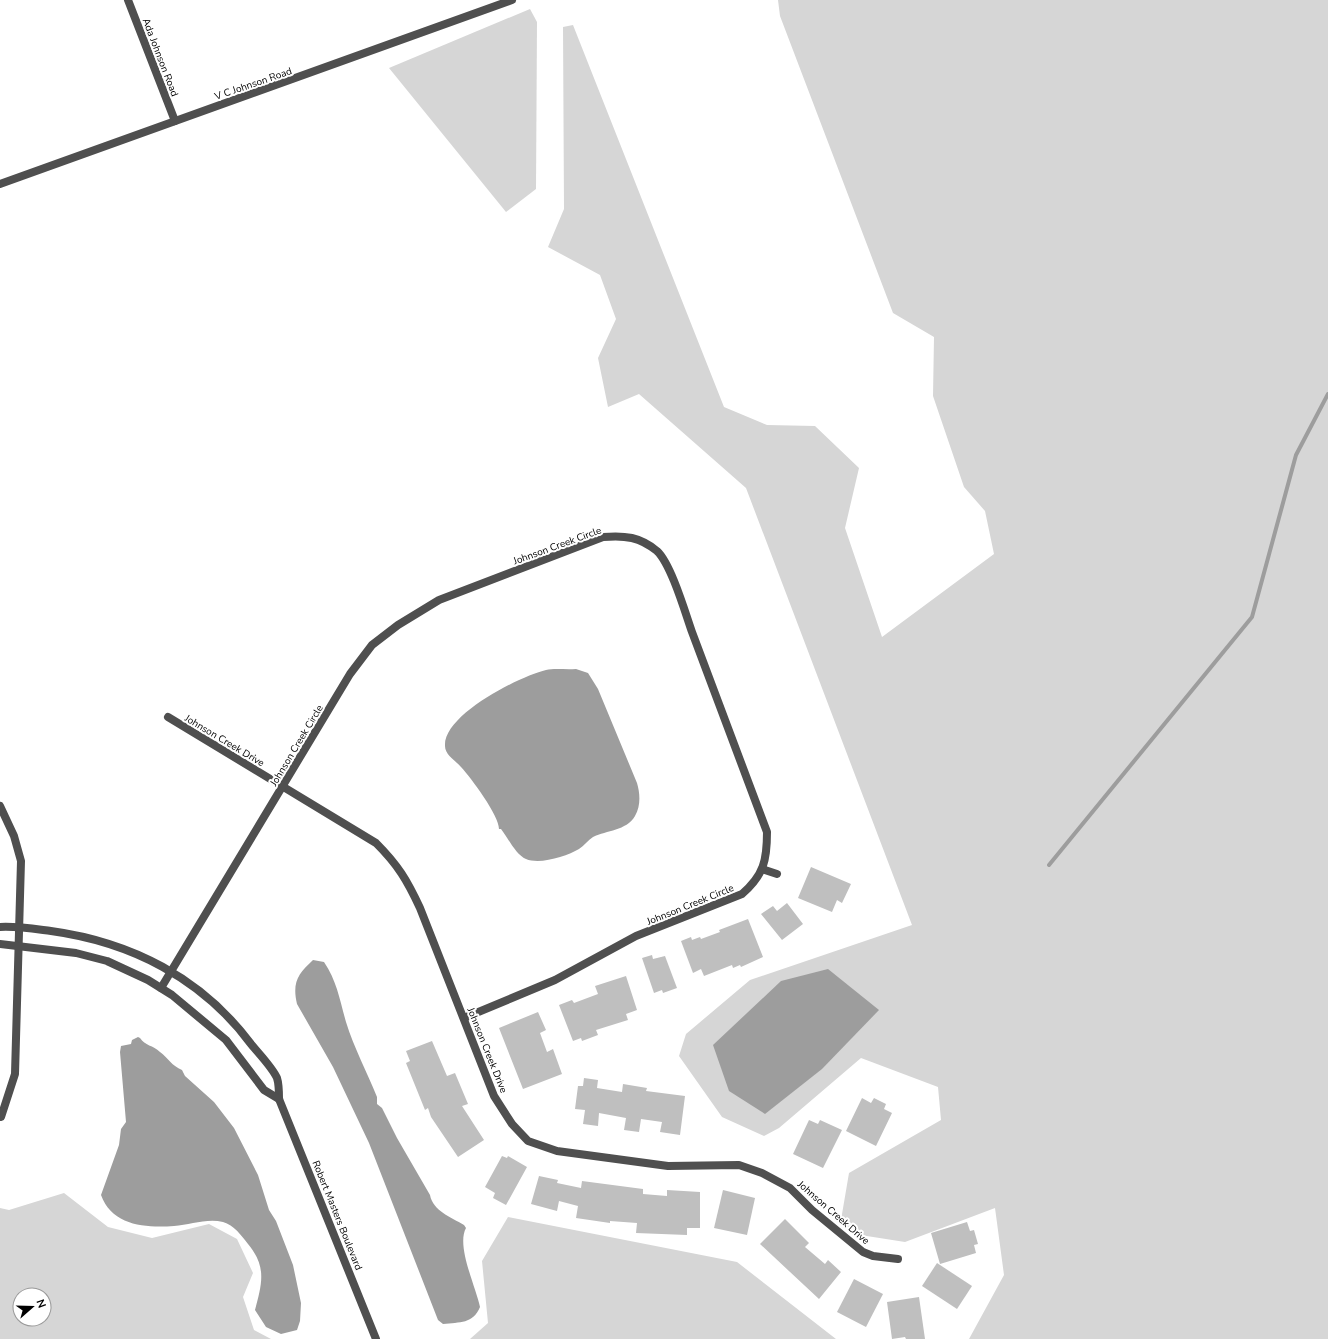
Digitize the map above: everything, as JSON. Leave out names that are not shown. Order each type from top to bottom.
[{"type":"street","name":"Ada Johnson Road","points":[[128,0],[175,121]]},
{"type":"street","name":"V C Johnson Road","points":[[0,184],[512,0]]},
{"type":"street","name":"Johnson Creek Circle","points":[[161,988],[350,674],[372,645],[398,625],[439,600],[603,537],[620,535],[638,538],[658,552],[671,574],[767,832],[767,852],[762,869],[753,884],[742,894],[636,936],[555,980],[464,1018]]},
{"type":"street","name":"Johnson Creek Drive","points":[[168,717],[376,843],[390,857],[406,878],[420,908],[494,1096],[512,1124],[528,1141],[557,1151],[641,1163],[668,1166],[739,1165],[762,1173],[790,1188],[812,1210],[863,1252],[873,1256],[898,1259]]},
{"type":"street","points":[[0,806],[14,836],[21,861],[15,1074],[1,1117]]},
{"type":"street","points":[[762,869],[777,874]]},
{"type":"street","name":"Robert Masters Boulevard","points":[[0,927],[80,935],[132,951],[190,984],[218,1006],[240,1029],[277,1078],[279,1099],[376,1339]]},
{"type":"street","points":[[0,944],[76,953],[107,961],[161,988],[190,1009],[226,1040],[264,1090],[279,1099]]},
{"type":"shaded area","points":[[778,0],[1328,0],[1328,1339],[969,1339],[1004,1275],[995,1208],[905,1242],[854,1234],[841,1220],[849,1173],[941,1120],[938,1087],[861,1058],[779,1128],[764,1136],[722,1117],[679,1056],[686,1034],[750,980],[912,925],[746,488],[639,394],[608,407],[598,358],[616,319],[600,275],[548,247],[564,209],[563,27],[573,25],[724,407],[767,425],[815,426],[859,468],[845,528],[882,637],[994,554],[985,511],[964,487],[933,396],[934,337],[893,313],[780,16]]},
{"type":"shaded area","points":[[530,9],[537,22],[536,189],[506,212],[389,68]]},
{"type":"shaded area","points":[[576,669],[588,673],[598,689],[637,783],[639,791],[639,804],[635,816],[627,825],[593,837],[581,848],[561,857],[532,861],[522,857],[501,829],[499,829],[498,823],[490,806],[461,767],[451,758],[445,749],[445,746],[448,734],[456,722],[469,710],[502,689],[519,680],[546,670]]},
{"type":"shaded area","points":[[313,960],[324,962],[332,976],[338,991],[349,1032],[377,1097],[377,1104],[382,1108],[432,1201],[439,1209],[464,1225],[466,1228],[463,1245],[480,1307],[474,1317],[470,1319],[443,1324],[438,1320],[369,1143],[333,1067],[297,1004],[295,990],[296,984],[300,974]]},
{"type":"shaded area","points":[[828,969],[879,1010],[822,1069],[765,1114],[729,1091],[713,1045],[781,981]]},
{"type":"shaded area","points":[[138,1037],[144,1043],[163,1054],[173,1064],[182,1070],[185,1076],[214,1102],[234,1128],[258,1175],[269,1210],[276,1221],[293,1265],[301,1303],[300,1321],[297,1330],[281,1334],[266,1327],[255,1310],[261,1283],[258,1260],[254,1252],[231,1225],[217,1221],[205,1221],[163,1227],[141,1225],[122,1219],[113,1213],[106,1205],[101,1195],[119,1145],[121,1129],[126,1122],[120,1052],[121,1046],[131,1044],[132,1040]]},
{"type":"shaded area","points":[[64,1193],[108,1227],[152,1238],[209,1224],[237,1239],[253,1273],[243,1297],[254,1330],[271,1339],[0,1339],[0,1208],[9,1210]]},
{"type":"shaded area","points":[[508,1217],[737,1262],[836,1339],[470,1339],[488,1323],[482,1261]]},
{"type":"building","points":[[811,867],[851,884],[842,903],[837,900],[832,912],[798,898]]},
{"type":"building","points":[[787,903],[803,924],[782,940],[761,914],[773,906],[777,911]]},
{"type":"building","points":[[748,919],[763,957],[741,967],[740,965],[733,968],[732,965],[704,976],[701,969],[693,973],[681,941],[691,937],[692,940],[700,937],[701,939],[720,932],[719,930]]},
{"type":"building","points":[[652,955],[653,959],[665,956],[677,988],[663,993],[662,990],[654,993],[642,958]]},
{"type":"building","points":[[626,976],[637,1010],[626,1014],[628,1020],[596,1030],[598,1035],[582,1041],[581,1038],[573,1041],[559,1005],[572,1000],[574,1003],[598,994],[595,986]]},
{"type":"building","points":[[538,1012],[546,1030],[540,1033],[547,1052],[553,1049],[562,1074],[523,1089],[499,1028]]},
{"type":"building","points":[[432,1041],[447,1076],[455,1073],[468,1104],[462,1106],[484,1140],[458,1157],[431,1117],[428,1108],[425,1110],[406,1063],[410,1061],[406,1051]]},
{"type":"building","points":[[584,1078],[598,1080],[597,1088],[622,1092],[623,1084],[647,1088],[646,1091],[685,1096],[680,1135],[660,1132],[662,1122],[641,1119],[639,1132],[624,1130],[626,1118],[599,1113],[598,1126],[583,1124],[585,1110],[575,1109],[578,1086],[583,1086]]},
{"type":"building","points":[[862,1098],[871,1103],[874,1098],[886,1104],[884,1109],[892,1113],[876,1146],[846,1131]]},
{"type":"building","points":[[809,1120],[818,1124],[820,1120],[842,1130],[823,1168],[793,1154]]},
{"type":"building","points":[[502,1156],[507,1158],[508,1156],[527,1167],[506,1205],[493,1198],[495,1193],[485,1187]]},
{"type":"building","points":[[539,1176],[558,1180],[557,1183],[581,1188],[582,1181],[643,1189],[643,1194],[667,1196],[667,1190],[700,1192],[700,1228],[687,1228],[687,1235],[636,1233],[637,1223],[610,1221],[610,1223],[576,1218],[578,1206],[559,1201],[557,1211],[531,1204]]},
{"type":"building","points":[[723,1190],[755,1198],[747,1235],[714,1228]]},
{"type":"building","points":[[785,1219],[809,1243],[805,1247],[825,1264],[828,1260],[841,1272],[819,1299],[760,1244]]},
{"type":"building","points":[[967,1222],[970,1231],[974,1230],[978,1244],[974,1245],[976,1253],[940,1264],[931,1233]]},
{"type":"building","points":[[937,1263],[972,1286],[957,1309],[922,1286]]},
{"type":"building","points":[[854,1279],[883,1294],[866,1327],[837,1312]]},
{"type":"building","points":[[919,1297],[925,1339],[906,1339],[905,1337],[892,1339],[887,1302]]},
{"type":"waterway","points":[[1049,865],[1252,617],[1296,455],[1328,394]]}]
